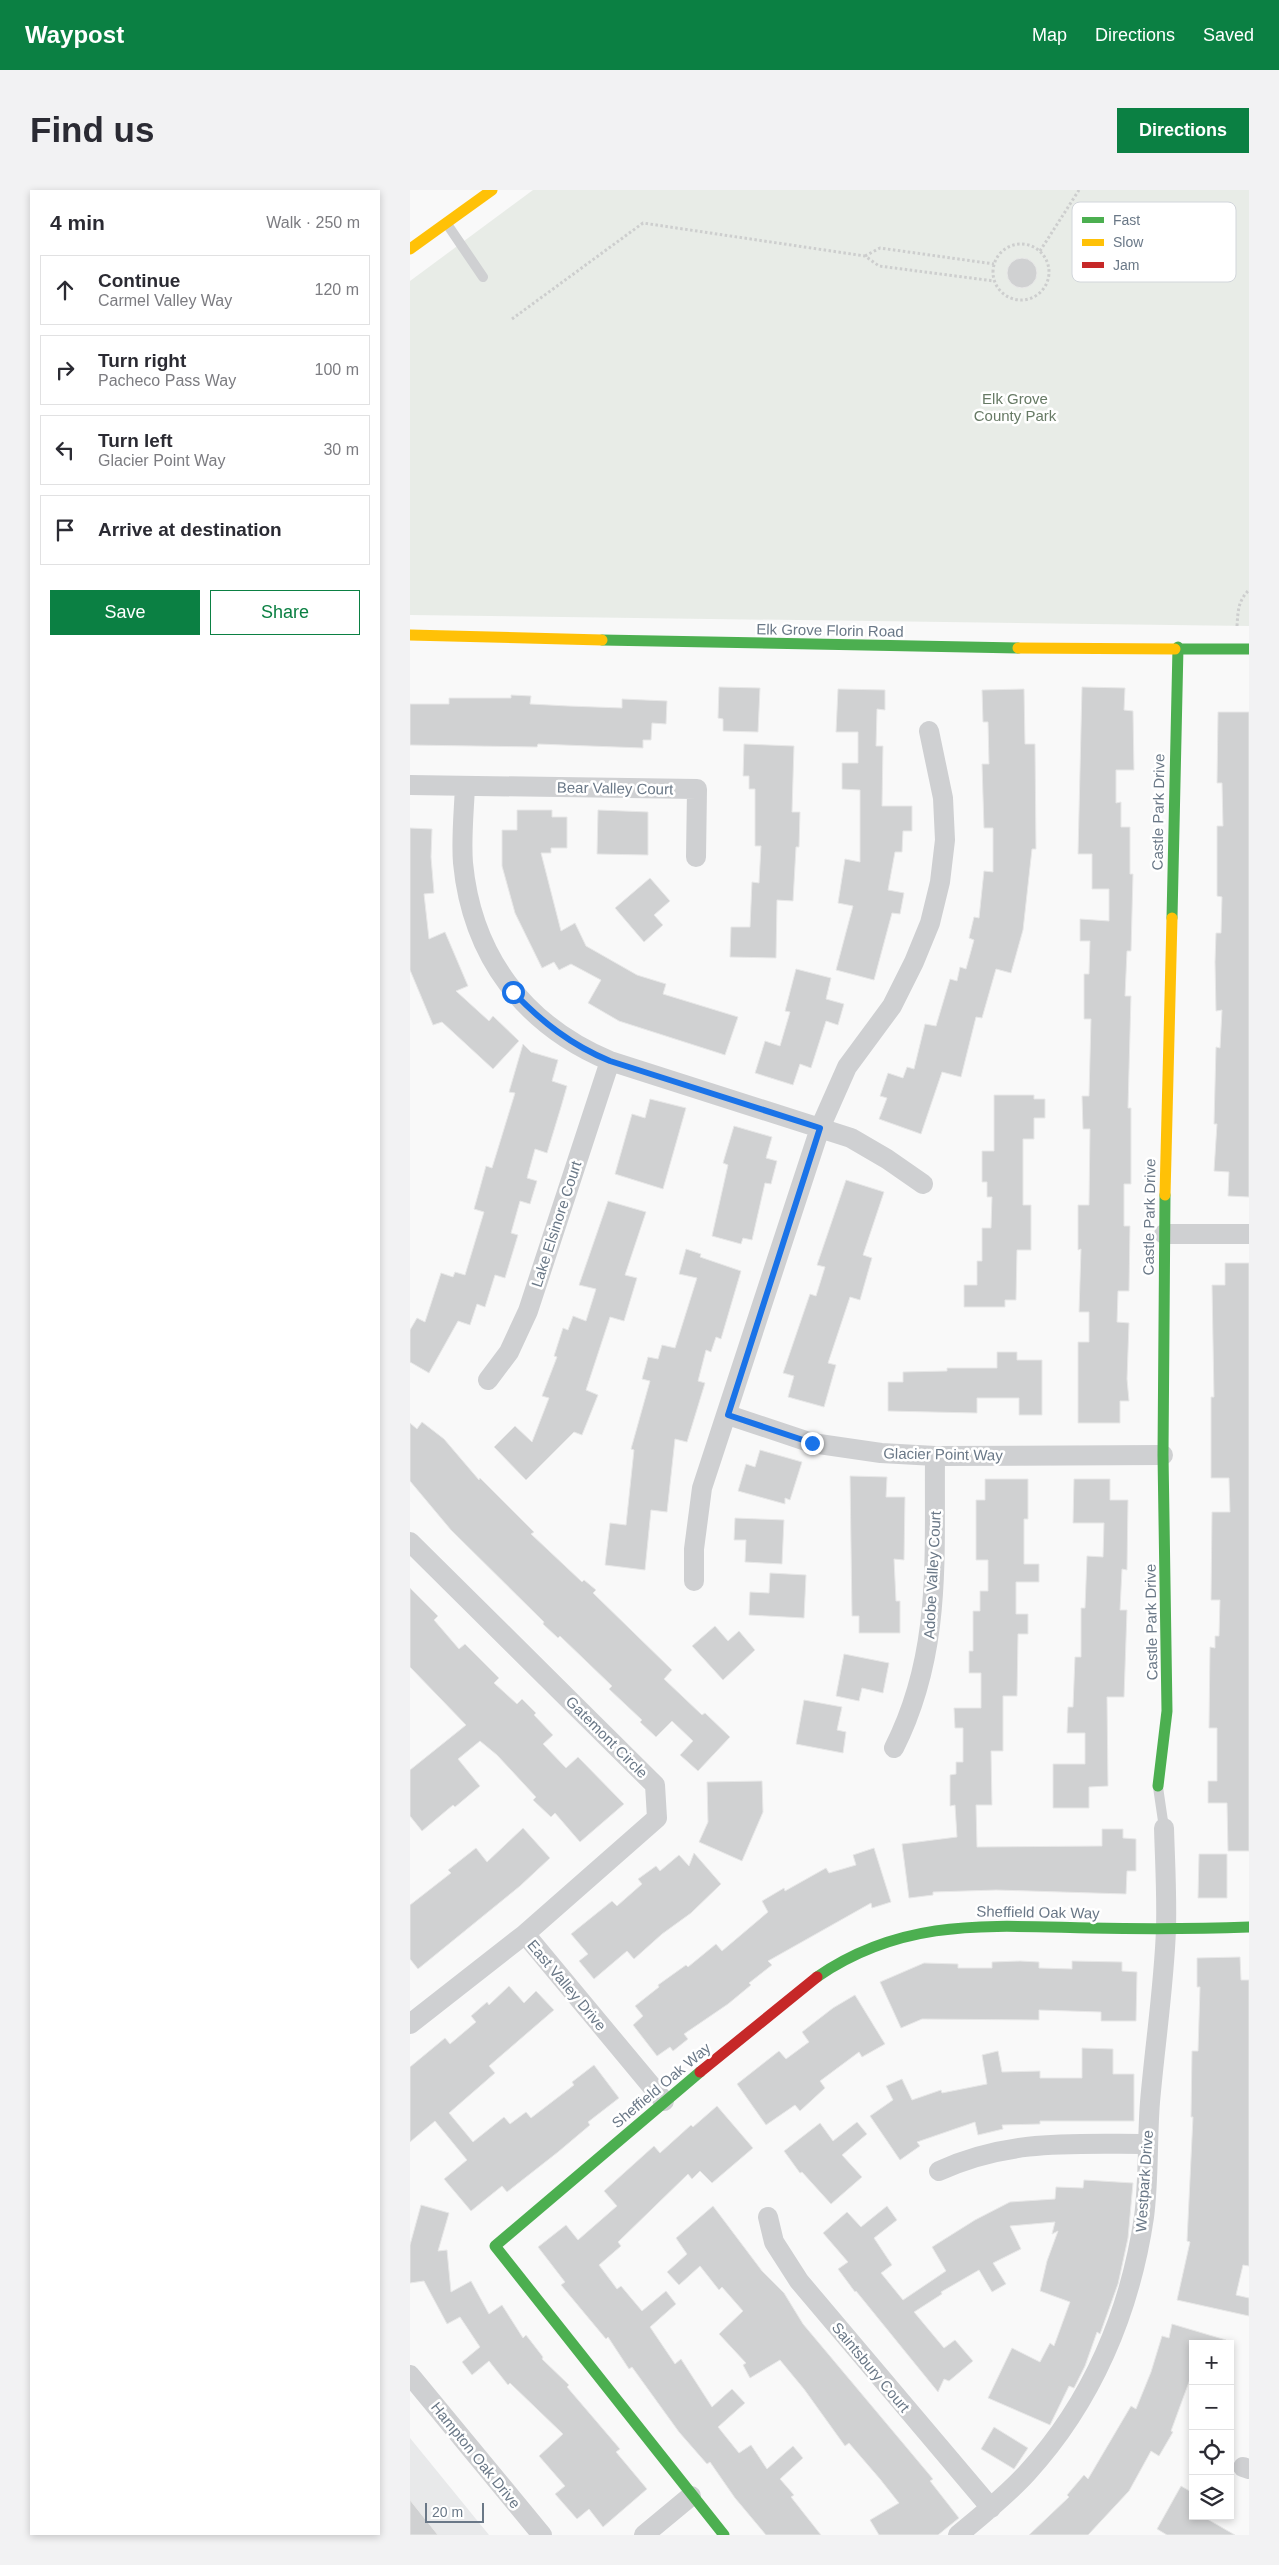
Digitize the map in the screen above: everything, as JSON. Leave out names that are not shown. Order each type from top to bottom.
[{"type":"street","points":[[410,249],[492,190]]},
{"type":"street","name":"Elk Grove Florin Road","points":[[410,635],[895,646],[1249,649]]},
{"type":"street","name":"Castle Park Drive","points":[[1158,1786],[1167,1711],[1163,1455],[1164,1234],[1178,647]]},
{"type":"street","points":[[694,1581],[694,1549],[698,1508],[708,1468],[728,1415],[820,1128],[847,1067],[892,1006],[914,962],[935,903],[945,840],[943,798],[936,756],[929,731]]},
{"type":"street","points":[[410,785],[465,786],[463,860],[471,908],[487,952],[513,992],[547,1026],[588,1052],[610,1061],[851,1138],[887,1159],[923,1184]]},
{"type":"street","name":"Bear Valley Court","points":[[465,786],[697,790],[696,858]]},
{"type":"street","name":"Lake Elsinore Court","points":[[488,1380],[509,1352],[520,1331],[610,1061]]},
{"type":"street","points":[[1164,1234],[1249,1234]]},
{"type":"street","name":"Glacier Point Way","points":[[728,1415],[812,1443],[858,1451],[936,1456],[1163,1455]]},
{"type":"street","name":"Adobe Valley Court","points":[[894,1748],[919,1687],[930,1640],[934,1590],[936,1456]]},
{"type":"street","name":"Gatemont Circle","points":[[410,1542],[654,1785],[657,1818],[524,1934]]},
{"type":"street","name":"Westpark Drive","points":[[958,2535],[1028,2472],[1058,2435],[1084,2395],[1106,2353],[1123,2308],[1136,2262],[1144,2216],[1146,2144],[1166,1930],[1164,1828]]},
{"type":"street","name":"Sheffield Oak Way","points":[[691,2496],[495,2246],[664,2101],[820,1973],[870,1946],[901,1936],[943,1928],[982,1925],[1166,1930],[1249,1928]]},
{"type":"street","name":"East Valley Drive","points":[[410,2024],[524,1934],[664,2101]]},
{"type":"street","points":[[939,2171],[982,2154],[1022,2146],[1146,2144]]},
{"type":"street","name":"Saintsbury Court","points":[[768,2217],[774,2242],[799,2281],[990,2508]]},
{"type":"street","name":"Hampton Oak Drive","points":[[410,2375],[542,2535]]},
{"type":"street","points":[[644,2535],[691,2496],[724,2535]]},
{"type":"lane","points":[[446,223],[483,277]]},
{"type":"lane","points":[[1158,1786],[1164,1828]]},
{"type":"path","points":[[1040,252],[1079,190]]},
{"type":"path","points":[[512,319],[643,223],[865,256],[879,266],[994,281]]},
{"type":"path","points":[[1014,245],[1032,246],[1040,252],[1046,259],[1049,277],[1040,293],[1032,298],[1014,300],[999,289],[994,281],[994,264],[1005,249],[1014,245]]},
{"type":"path","points":[[865,256],[880,248],[994,264]]},
{"type":"path","points":[[1237,629],[1238,607],[1242,597],[1249,590]]},
{"type":"shaded area","points":[[410,2438],[489,2535],[410,2535]]},
{"type":"green space","name":"Elk Grove County Park","points":[[533,190],[1249,190],[1249,626],[410,615],[410,281]]},
{"type":"building","points":[[1022,258],[1033,262],[1037,273],[1033,284],[1022,288],[1011,284],[1007,273],[1011,262]]},
{"type":"building","points":[[719,687],[760,688],[758,732],[723,731],[723,719],[718,718]]},
{"type":"building","points":[[1082,687],[1125,688],[1124,710],[1133,711],[1134,770],[1116,770],[1116,803],[1121,802],[1121,827],[1130,827],[1130,874],[1133,874],[1131,951],[1127,951],[1125,996],[1131,996],[1128,1108],[1131,1108],[1131,1184],[1124,1184],[1124,1226],[1130,1226],[1129,1291],[1118,1291],[1117,1322],[1129,1323],[1127,1379],[1129,1401],[1120,1401],[1120,1423],[1078,1423],[1078,1342],[1089,1342],[1089,1312],[1079,1312],[1081,1249],[1078,1250],[1078,1205],[1089,1205],[1090,1129],[1083,1129],[1082,1096],[1089,1096],[1091,1019],[1084,1019],[1084,974],[1089,974],[1090,941],[1080,941],[1080,919],[1109,921],[1109,889],[1092,889],[1092,854],[1078,854]]},
{"type":"building","points":[[838,689],[885,690],[885,710],[877,709],[876,746],[883,746],[882,806],[912,806],[912,831],[903,831],[902,852],[895,852],[888,890],[904,893],[900,914],[892,913],[874,980],[836,970],[853,906],[838,903],[845,859],[860,862],[860,790],[842,789],[842,763],[858,763],[858,732],[836,732]]},
{"type":"building","points":[[1024,689],[1025,744],[1035,744],[1036,849],[1032,849],[1023,930],[1011,973],[996,969],[982,1018],[976,1017],[961,1077],[942,1072],[921,1134],[879,1119],[887,1098],[880,1096],[888,1073],[903,1078],[907,1067],[914,1069],[925,1024],[936,1026],[950,979],[957,981],[960,967],[966,969],[974,940],[969,938],[974,917],[979,918],[984,871],[993,872],[993,828],[984,828],[982,764],[989,764],[988,722],[983,722],[982,690]]},
{"type":"building","points":[[511,695],[531,696],[530,704],[568,706],[622,708],[622,699],[667,701],[666,724],[652,723],[651,740],[643,740],[643,748],[538,744],[537,747],[410,745],[410,704],[449,704],[449,698],[511,698]]},
{"type":"building","points":[[1218,712],[1249,712],[1249,1197],[1228,1196],[1229,1172],[1214,1171],[1217,1124],[1214,1124],[1216,1047],[1220,1048],[1222,1010],[1216,1011],[1215,962],[1216,933],[1221,933],[1222,897],[1217,896],[1217,826],[1223,826],[1222,783],[1217,783]]},
{"type":"building","points":[[744,744],[794,746],[792,812],[800,812],[799,847],[796,847],[793,901],[777,900],[776,958],[730,957],[731,927],[750,927],[752,882],[759,883],[761,846],[755,846],[755,789],[749,789],[749,776],[743,776]]},
{"type":"building","points":[[517,810],[552,810],[552,817],[567,817],[567,848],[551,848],[551,853],[541,853],[561,931],[575,923],[586,946],[637,975],[666,984],[663,994],[738,1017],[725,1055],[619,1021],[588,1003],[601,980],[571,964],[559,970],[554,962],[542,968],[515,913],[502,866],[502,830],[517,830]]},
{"type":"building","points":[[598,810],[648,812],[648,855],[597,854]]},
{"type":"building","points":[[410,828],[432,829],[431,857],[434,893],[424,894],[429,939],[445,932],[468,986],[456,991],[489,1021],[493,1016],[519,1041],[493,1069],[442,1022],[433,1025],[410,970]]},
{"type":"building","points":[[650,878],[670,901],[654,915],[663,925],[644,942],[615,908]]},
{"type":"building","points":[[796,969],[831,978],[826,999],[844,1004],[838,1025],[826,1021],[811,1068],[800,1064],[793,1085],[755,1073],[765,1041],[780,1046],[790,1012],[785,1011]]},
{"type":"building","points":[[523,1044],[531,1052],[558,1060],[552,1081],[567,1086],[561,1107],[547,1153],[535,1149],[527,1178],[537,1181],[530,1204],[520,1201],[511,1233],[518,1235],[505,1278],[495,1275],[485,1307],[477,1304],[470,1325],[458,1321],[429,1373],[410,1362],[410,1330],[417,1318],[425,1322],[441,1273],[453,1277],[455,1272],[465,1275],[484,1212],[474,1209],[486,1166],[492,1168],[515,1093],[509,1092]]},
{"type":"building","points":[[994,1095],[1034,1095],[1034,1099],[1045,1099],[1045,1118],[1034,1118],[1034,1139],[1023,1139],[1023,1205],[1031,1205],[1031,1250],[1017,1250],[1016,1300],[1005,1300],[1005,1307],[964,1307],[964,1285],[977,1285],[977,1261],[982,1261],[982,1228],[991,1228],[992,1197],[987,1197],[987,1182],[982,1182],[982,1151],[994,1151]]},
{"type":"building","points":[[650,1099],[686,1108],[663,1189],[615,1174],[632,1114],[645,1118]]},
{"type":"building","points":[[734,1126],[772,1137],[766,1158],[777,1161],[771,1184],[765,1183],[752,1240],[743,1238],[741,1244],[712,1236],[728,1165],[723,1163]]},
{"type":"building","points":[[846,1180],[884,1192],[863,1255],[872,1258],[860,1300],[850,1297],[828,1363],[836,1365],[824,1407],[788,1397],[794,1376],[783,1373],[810,1294],[816,1296],[825,1267],[817,1265]]},
{"type":"building","points":[[608,1201],[646,1212],[625,1275],[637,1278],[624,1321],[610,1317],[586,1390],[598,1395],[582,1435],[574,1432],[526,1480],[494,1447],[515,1426],[532,1442],[549,1398],[542,1396],[557,1357],[554,1356],[563,1328],[568,1330],[573,1316],[586,1321],[596,1289],[579,1285]]},
{"type":"building","points":[[686,1249],[701,1254],[700,1257],[741,1271],[721,1339],[716,1337],[711,1352],[706,1350],[698,1381],[705,1383],[687,1442],[675,1439],[667,1512],[651,1510],[645,1570],[605,1565],[610,1523],[626,1525],[634,1450],[631,1449],[650,1381],[642,1379],[648,1357],[658,1359],[662,1345],[675,1348],[697,1278],[679,1274]]},
{"type":"building","points":[[1225,1263],[1249,1263],[1249,1851],[1228,1851],[1227,1803],[1208,1803],[1208,1781],[1217,1781],[1217,1728],[1209,1728],[1210,1647],[1215,1648],[1215,1636],[1219,1636],[1220,1600],[1211,1600],[1212,1512],[1230,1512],[1229,1478],[1211,1478],[1211,1397],[1214,1397],[1212,1285],[1225,1285]]},
{"type":"building","points":[[997,1352],[1017,1352],[1017,1360],[1042,1360],[1042,1415],[1019,1415],[1019,1398],[977,1398],[977,1413],[888,1411],[888,1382],[903,1382],[903,1372],[947,1371],[947,1368],[997,1368]]},
{"type":"building","points":[[422,1422],[444,1439],[479,1480],[480,1478],[534,1532],[531,1534],[582,1582],[584,1580],[596,1590],[593,1593],[672,1670],[664,1679],[702,1715],[705,1713],[730,1737],[698,1771],[680,1755],[693,1741],[672,1721],[656,1737],[640,1722],[642,1720],[609,1689],[612,1686],[560,1636],[558,1638],[543,1624],[544,1622],[451,1530],[410,1481],[410,1423],[417,1429]]},
{"type":"building","points":[[760,1450],[802,1462],[790,1500],[785,1498],[785,1504],[738,1491],[746,1464],[755,1467]]},
{"type":"building","points":[[850,1476],[887,1477],[886,1497],[905,1497],[904,1560],[894,1559],[896,1601],[900,1601],[900,1633],[859,1633],[859,1616],[852,1616]]},
{"type":"building","points":[[985,1479],[1028,1479],[1028,1519],[1024,1519],[1024,1564],[1039,1564],[1039,1582],[1016,1582],[1016,1614],[1028,1614],[1028,1634],[1018,1634],[1017,1696],[1003,1696],[1003,1751],[991,1751],[992,1805],[976,1805],[977,1847],[1102,1846],[1102,1829],[1123,1829],[1123,1838],[1136,1839],[1136,1871],[1127,1871],[1126,1894],[996,1890],[933,1892],[933,1895],[909,1898],[902,1844],[957,1837],[955,1805],[950,1806],[950,1775],[956,1774],[956,1762],[963,1762],[963,1728],[955,1728],[954,1708],[981,1708],[981,1673],[969,1673],[969,1651],[973,1651],[973,1611],[980,1611],[980,1591],[988,1591],[988,1560],[976,1560],[976,1500],[985,1500]]},
{"type":"building","points":[[1074,1479],[1110,1479],[1110,1500],[1128,1500],[1127,1570],[1122,1569],[1120,1610],[1127,1610],[1124,1697],[1107,1697],[1108,1786],[1089,1787],[1089,1808],[1053,1808],[1053,1764],[1085,1764],[1085,1733],[1067,1733],[1068,1707],[1073,1707],[1075,1657],[1081,1657],[1081,1608],[1085,1608],[1087,1556],[1103,1557],[1104,1523],[1073,1523]]},
{"type":"building","points":[[735,1518],[784,1520],[782,1564],[745,1562],[746,1540],[734,1540]]},
{"type":"building","points":[[770,1573],[806,1575],[804,1618],[749,1615],[750,1592],[769,1593]]},
{"type":"building","points":[[410,1588],[438,1616],[434,1620],[459,1649],[465,1644],[499,1678],[494,1683],[517,1704],[522,1699],[536,1713],[534,1715],[553,1735],[543,1744],[566,1768],[578,1757],[624,1804],[580,1842],[555,1813],[551,1817],[533,1800],[536,1797],[497,1755],[480,1741],[458,1759],[480,1786],[455,1807],[453,1805],[422,1831],[410,1816],[410,1770],[466,1725],[410,1667]]},
{"type":"building","points":[[715,1626],[728,1641],[739,1631],[755,1650],[723,1680],[692,1646]]},
{"type":"building","points":[[844,1654],[889,1663],[883,1693],[862,1688],[859,1701],[836,1696]]},
{"type":"building","points":[[804,1700],[842,1707],[837,1730],[846,1732],[843,1753],[796,1744]]},
{"type":"building","points":[[762,1781],[763,1812],[742,1861],[699,1842],[708,1822],[707,1782]]},
{"type":"building","points":[[523,1828],[550,1858],[520,1886],[418,1969],[410,1959],[410,1905],[451,1873],[448,1870],[476,1848],[487,1862]]},
{"type":"building","points":[[874,1848],[891,1902],[872,1908],[871,1903],[768,1961],[772,1965],[749,1983],[751,1985],[728,2004],[684,2034],[688,2039],[673,2051],[670,2047],[657,2056],[633,2025],[643,2016],[635,2006],[659,1987],[658,1985],[686,1965],[688,1967],[716,1944],[722,1951],[768,1912],[762,1901],[784,1888],[785,1891],[826,1868],[829,1873],[856,1865],[853,1855]]},
{"type":"building","points":[[694,1853],[721,1884],[691,1913],[662,1934],[634,1959],[627,1951],[594,1979],[579,1961],[588,1954],[571,1934],[612,1901],[617,1906],[642,1884],[638,1879],[656,1866],[660,1871],[679,1855],[689,1866]]},
{"type":"building","points":[[1199,1854],[1227,1854],[1227,1898],[1198,1898]]},
{"type":"building","points":[[1240,1957],[1241,1980],[1249,1980],[1249,2266],[1243,2265],[1236,2295],[1249,2298],[1249,2316],[1177,2300],[1190,2242],[1187,2241],[1193,2117],[1191,2117],[1192,2051],[1198,2051],[1200,1987],[1197,1987],[1197,1958]]},
{"type":"building","points":[[1072,1961],[1122,1962],[1122,1971],[1137,1972],[1136,2021],[1101,2021],[1101,2012],[1039,2010],[1039,2020],[922,2019],[901,2028],[880,1982],[924,1963],[958,1964],[958,1968],[992,1968],[992,1962],[1039,1962],[1039,1968],[1072,1969]]},
{"type":"building","points":[[509,1986],[524,2003],[536,1991],[554,2010],[489,2066],[495,2073],[449,2113],[473,2142],[504,2117],[510,2124],[526,2112],[531,2118],[574,2085],[572,2082],[594,2065],[619,2098],[588,2122],[590,2125],[558,2152],[507,2192],[502,2186],[471,2211],[444,2179],[467,2160],[435,2121],[410,2142],[410,2067],[445,2038],[450,2044],[476,2022],[471,2016],[487,2002],[489,2005]]},
{"type":"building","points":[[855,1995],[885,2044],[862,2057],[859,2052],[820,2081],[825,2088],[800,2111],[795,2105],[766,2125],[737,2084],[779,2051],[786,2059],[809,2042],[802,2032],[833,2008]]},
{"type":"building","points":[[1082,2048],[1113,2049],[1113,2074],[1134,2074],[1134,2121],[1040,2121],[1040,2124],[1002,2125],[1003,2129],[978,2135],[975,2122],[917,2142],[920,2146],[900,2160],[870,2116],[893,2100],[886,2086],[902,2079],[912,2100],[941,2090],[942,2093],[987,2084],[982,2055],[998,2051],[1002,2072],[1040,2071],[1040,2078],[1082,2078]]},
{"type":"building","points":[[717,2106],[753,2148],[712,2183],[700,2171],[692,2179],[688,2174],[618,2242],[621,2246],[599,2265],[617,2289],[621,2286],[642,2311],[666,2291],[676,2304],[650,2327],[675,2364],[681,2359],[712,2407],[732,2389],[745,2403],[718,2427],[739,2453],[751,2445],[767,2469],[793,2446],[803,2458],[780,2479],[794,2495],[791,2497],[821,2535],[766,2535],[735,2498],[710,2462],[707,2464],[679,2432],[632,2367],[629,2369],[608,2337],[606,2339],[561,2285],[565,2282],[538,2247],[566,2225],[578,2240],[617,2206],[604,2191],[654,2146],[660,2153],[691,2125],[693,2127]]},
{"type":"building","points":[[857,2122],[867,2134],[842,2155],[862,2177],[831,2204],[802,2172],[800,2173],[784,2151],[820,2123],[833,2141]]},
{"type":"building","points":[[1084,2180],[1133,2183],[1128,2238],[1118,2284],[1100,2334],[1097,2332],[1085,2366],[1074,2388],[1069,2386],[1050,2425],[988,2398],[1012,2348],[1040,2362],[1050,2343],[1054,2346],[1070,2302],[1040,2291],[1047,2261],[1058,2231],[1052,2234],[1055,2222],[1010,2226],[1021,2249],[993,2263],[1006,2284],[992,2292],[979,2270],[941,2292],[942,2294],[914,2312],[944,2348],[955,2340],[973,2361],[949,2381],[944,2379],[938,2392],[838,2269],[848,2262],[823,2233],[847,2212],[861,2227],[887,2206],[897,2220],[874,2238],[892,2265],[881,2273],[903,2300],[946,2271],[932,2247],[975,2220],[1010,2202],[1055,2199],[1056,2187],[1083,2188]]},
{"type":"building","points":[[421,2205],[449,2213],[438,2251],[447,2250],[451,2292],[471,2281],[489,2314],[502,2305],[523,2338],[526,2335],[543,2357],[542,2359],[569,2385],[567,2387],[620,2449],[616,2452],[647,2489],[603,2527],[589,2509],[577,2519],[555,2494],[565,2486],[539,2456],[563,2434],[510,2383],[508,2385],[489,2361],[472,2375],[462,2362],[480,2347],[460,2317],[447,2324],[424,2281],[410,2283],[410,2245]]},
{"type":"building","points":[[713,2206],[762,2271],[784,2293],[803,2324],[933,2479],[930,2481],[959,2518],[938,2535],[879,2535],[870,2520],[899,2503],[880,2479],[849,2443],[845,2446],[804,2389],[780,2360],[750,2378],[743,2365],[746,2363],[719,2334],[743,2311],[722,2287],[719,2290],[700,2266],[679,2285],[667,2272],[687,2254],[676,2238]]},
{"type":"building","points":[[1172,2324],[1226,2340],[1189,2340],[1189,2382],[1171,2431],[1173,2432],[1159,2456],[1151,2451],[1129,2491],[1088,2535],[1029,2535],[1069,2497],[1067,2495],[1084,2475],[1088,2479],[1131,2406],[1136,2409],[1151,2372],[1162,2336],[1169,2338]]},
{"type":"building","points":[[994,2427],[1028,2448],[1014,2469],[981,2449]]},
{"type":"building","points":[[1181,2486],[1189,2491],[1189,2520],[1209,2520],[1235,2535],[1167,2535],[1157,2529]]},
{"type":"building","points":[[410,2500],[438,2535],[410,2535]]},
{"type":"traffic: fast","points":[[602,640],[1018,648]]},
{"type":"traffic: fast","points":[[1172,918],[1178,647]]},
{"type":"traffic: fast","points":[[1175,649],[1249,649]]},
{"type":"traffic: fast","points":[[1158,1786],[1167,1711],[1163,1455],[1165,1195]]},
{"type":"traffic: fast","points":[[817,1977],[850,1958],[882,1944],[915,1935],[949,1929],[1017,1926],[1150,1929],[1249,1927]]},
{"type":"traffic: fast","points":[[700,2072],[495,2246],[724,2535]]},
{"type":"traffic: slow","points":[[410,249],[492,190]]},
{"type":"traffic: slow","points":[[410,635],[602,640]]},
{"type":"traffic: slow","points":[[1018,648],[1175,649]]},
{"type":"traffic: slow","points":[[1165,1195],[1172,918]]},
{"type":"traffic: jam","points":[[700,2072],[817,1977]]},
{"type":"route","points":[[513,992],[547,1026],[588,1052],[610,1061],[820,1128],[728,1415],[767,1430],[812,1443]]}]
